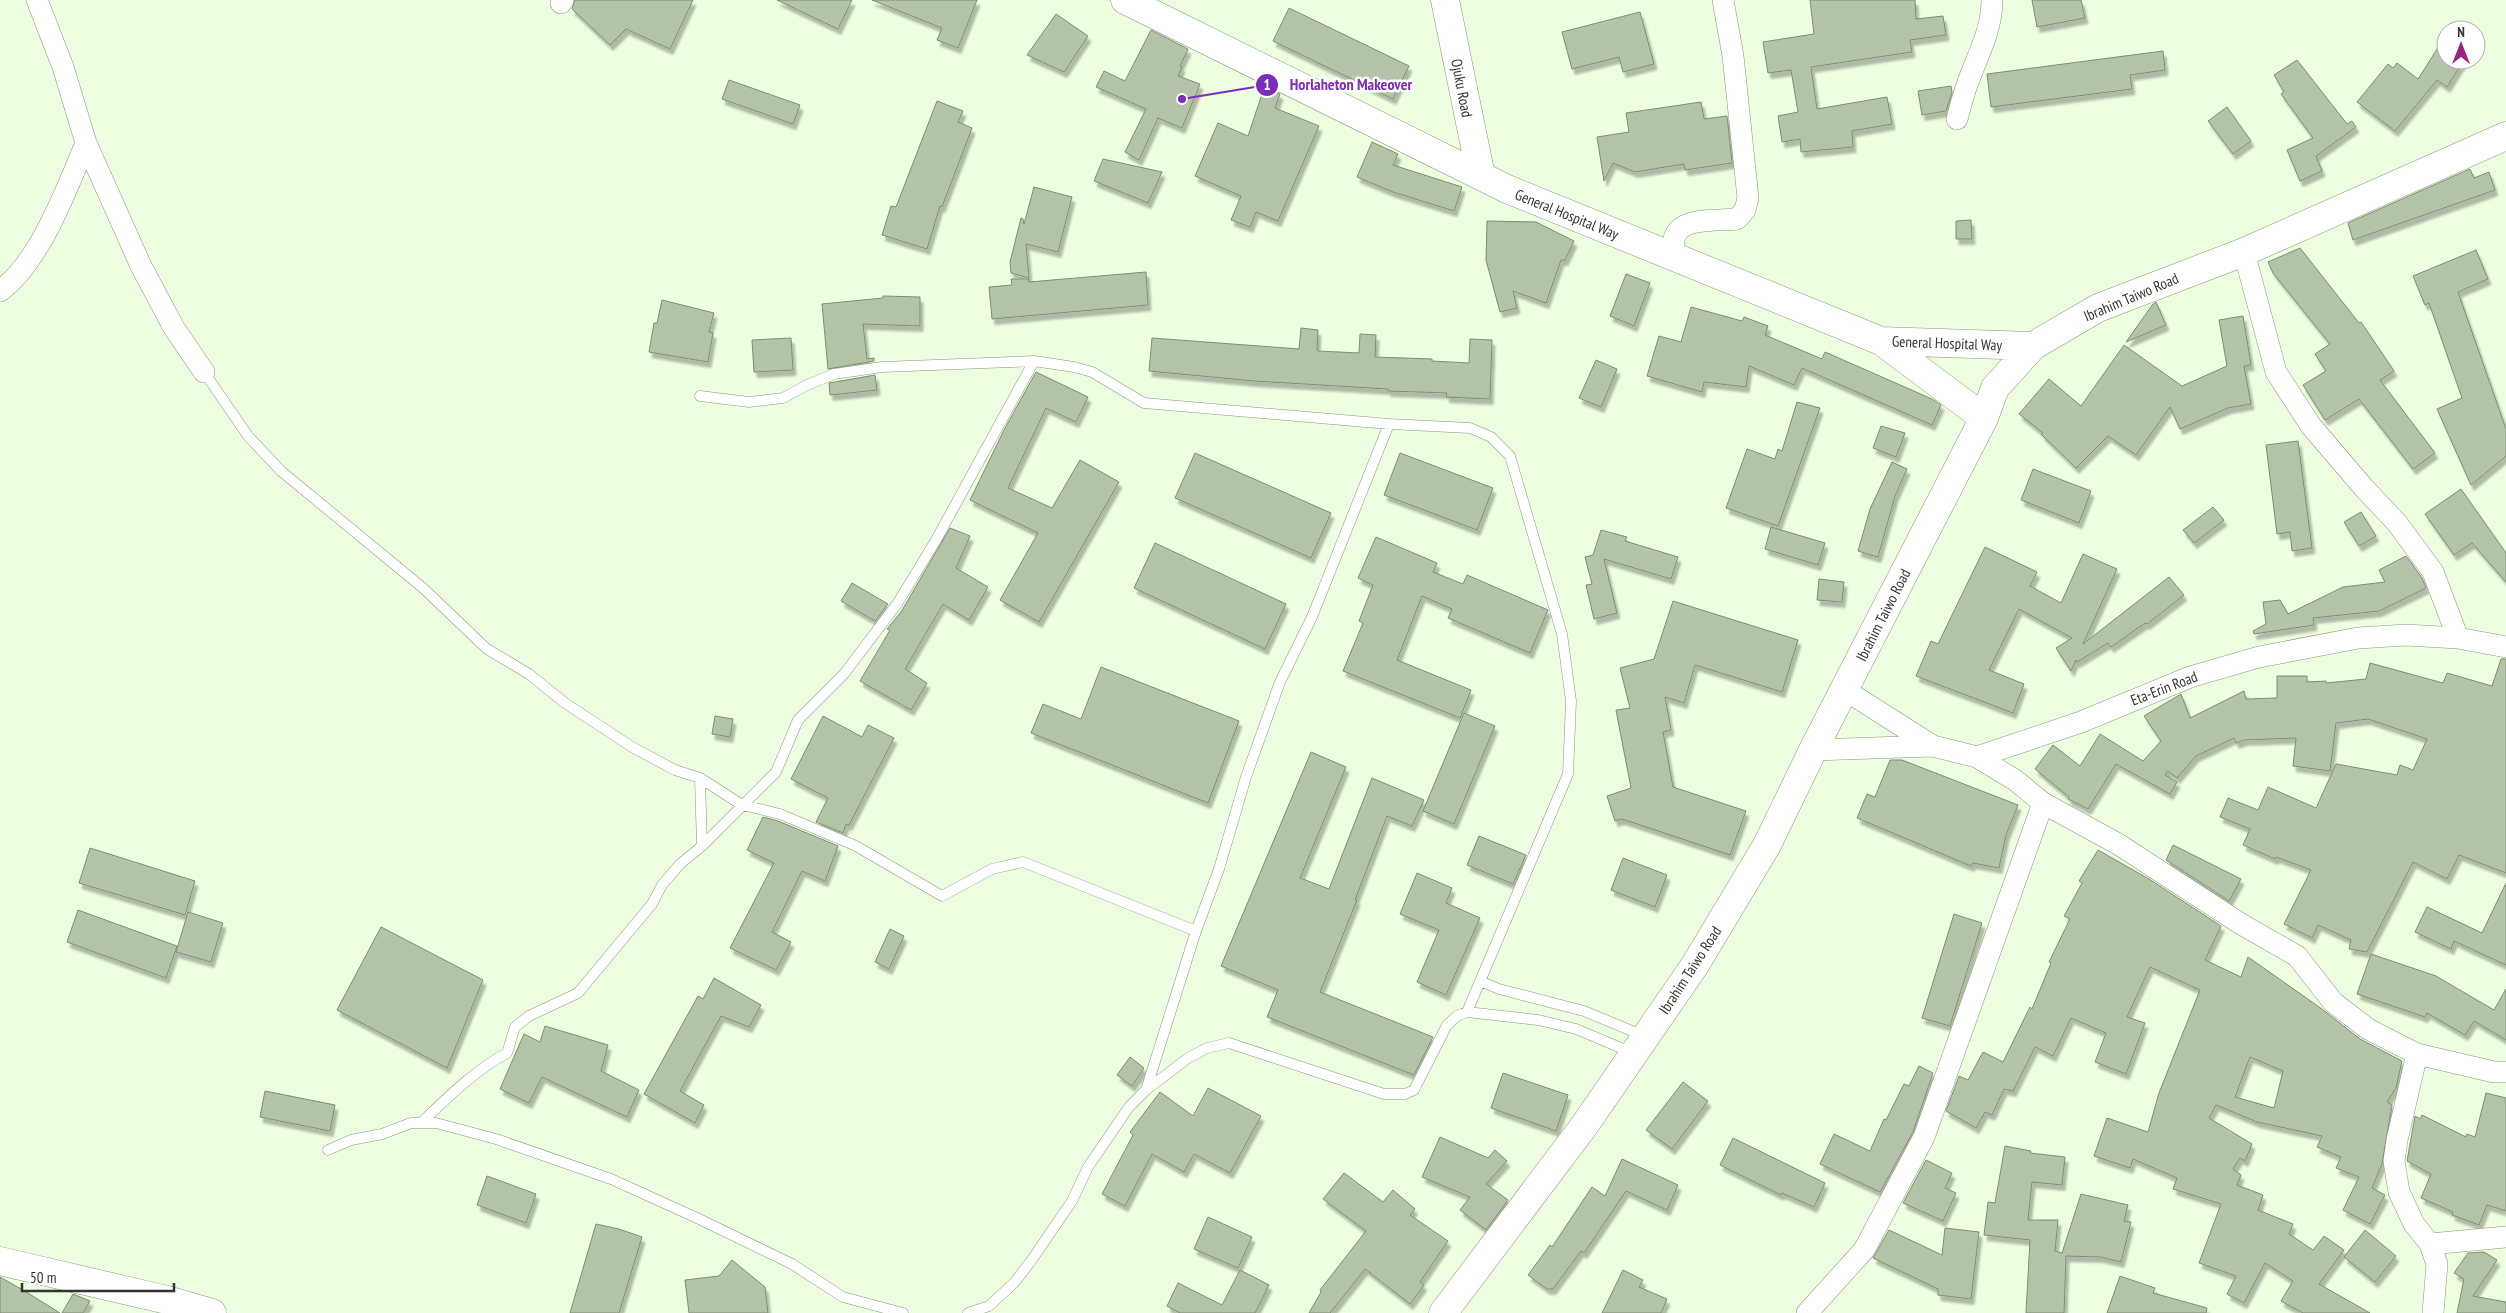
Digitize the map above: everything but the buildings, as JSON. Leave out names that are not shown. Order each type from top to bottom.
[{"type":"main road","name":"General Hospital Way","points":[[1125,0],[1507,190],[1881,341],[2033,346]]},
{"type":"main road","name":"Ojuku Road","points":[[1445,0],[1480,176]]},
{"type":"main road","name":"Ibrahim Taiwo Road","points":[[1442,1313],[1584,1126],[1695,965],[1768,845],[1813,750],[1984,418],[1995,388],[2033,346],[2098,308],[2244,252],[2506,136]]},
{"type":"main road","points":[[1881,341],[1984,418]]},
{"type":"main road","points":[[0,1261],[167,1300],[212,1313]]},
{"type":"street","points":[[37,0],[63,67],[86,143],[141,266],[174,328],[204,372]]},
{"type":"street","points":[[1675,258],[1674,238],[1680,228],[1690,223],[1738,219],[1745,210],[1748,198],[1733,56],[1724,0]]},
{"type":"street","points":[[1957,119],[1966,86],[1986,39],[1992,16],[1992,0]]},
{"type":"street","points":[[0,291],[19,272],[42,238],[86,143]]},
{"type":"street","points":[[2244,252],[2276,372],[2311,426],[2397,523],[2433,572],[2458,638]]},
{"type":"street","name":"Eta-Erin Road","points":[[1976,757],[2081,722],[2190,677],[2259,658],[2358,638],[2406,635],[2458,638],[2506,647]]},
{"type":"street","points":[[1845,690],[1933,746]]},
{"type":"street","points":[[1813,750],[1933,746],[1976,757],[2015,780],[2043,803],[2118,844],[2241,924],[2297,956],[2333,1002],[2368,1029],[2417,1054],[2494,1072],[2506,1072]]},
{"type":"street","points":[[1807,1313],[1864,1250],[1924,1137],[2043,803]]},
{"type":"street","points":[[2417,1054],[2394,1161],[2399,1192],[2414,1224],[2430,1244],[2436,1264],[2433,1313]]},
{"type":"street","points":[[2430,1244],[2506,1237]]},
{"type":"lane","points":[[421,1123],[469,1078],[487,1064],[507,1054],[515,1027],[528,1016],[578,992],[652,904],[662,885],[680,864],[702,846],[776,772],[798,720],[844,674],[898,604],[936,540],[1034,361]]},
{"type":"lane","points":[[700,396],[749,402],[783,398],[834,374],[882,368],[1034,361],[1074,367],[1092,372],[1144,403],[1389,424],[1470,428],[1491,437],[1510,456],[1562,634],[1571,701],[1568,774],[1467,1012]]},
{"type":"lane","points":[[204,372],[248,436],[281,471],[423,588],[487,649],[529,674],[565,703],[632,747],[674,770],[700,778],[742,805],[780,814],[856,846],[942,896],[992,869],[1023,862],[1196,931]]},
{"type":"lane","points":[[1146,1090],[1196,931],[1219,869],[1246,777],[1280,682],[1312,616],[1389,424]]},
{"type":"lane","points":[[700,778],[702,846]]},
{"type":"lane","points":[[1480,981],[1499,990],[1584,1011],[1639,1045]]},
{"type":"lane","points":[[968,1313],[988,1306],[1014,1283],[1072,1201],[1088,1167],[1129,1107],[1146,1090],[1188,1058],[1207,1048],[1229,1043],[1384,1094],[1405,1094],[1414,1090],[1447,1025],[1457,1016],[1467,1012],[1538,1020],[1639,1045]]},
{"type":"lane","points":[[328,1150],[351,1140],[382,1134],[411,1123],[436,1123],[496,1139],[611,1179],[792,1264],[843,1297],[903,1313]]},
{"type":"place","name":"Horlaheton Makeover","points":[[1182,99]]}]
